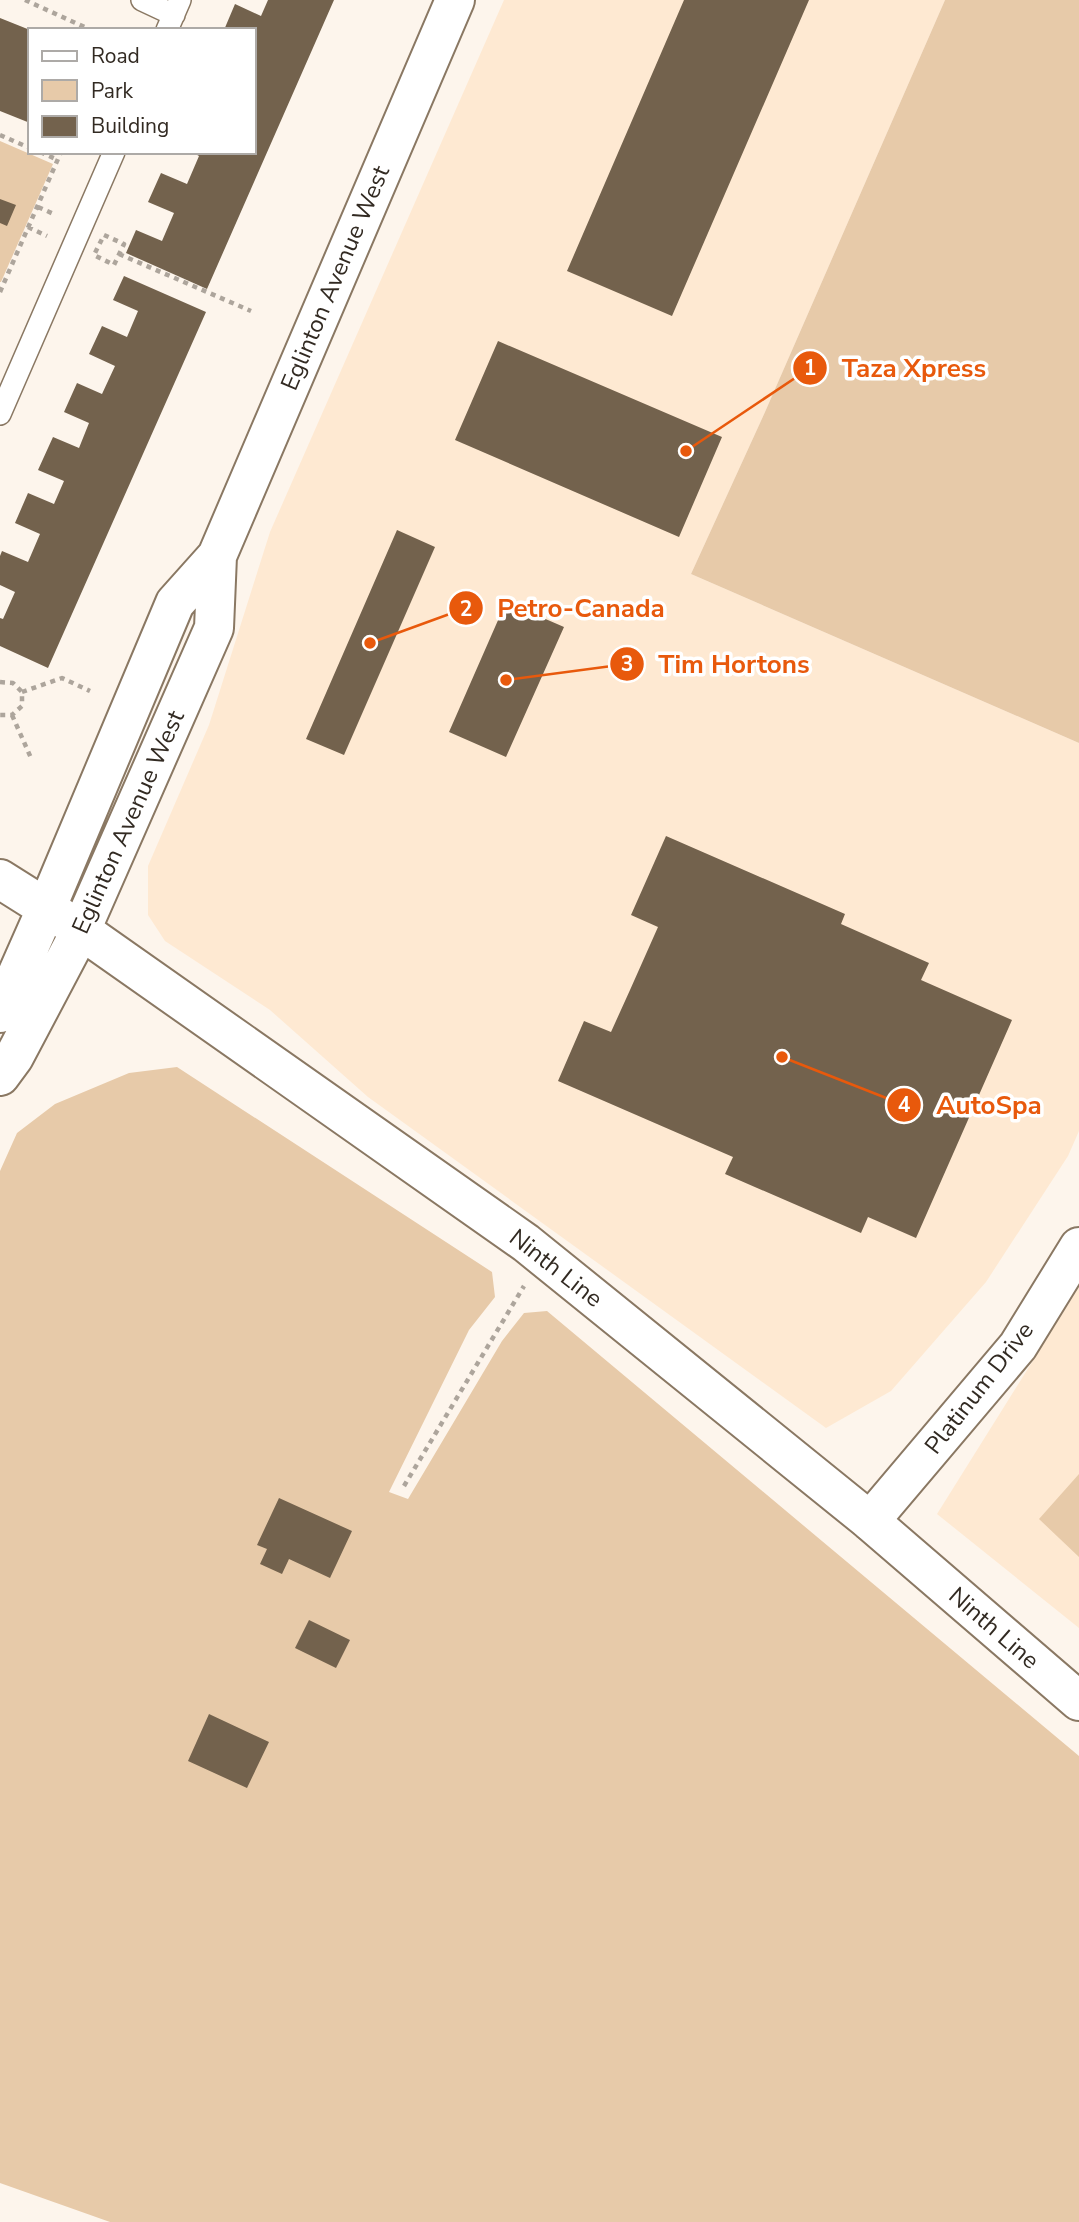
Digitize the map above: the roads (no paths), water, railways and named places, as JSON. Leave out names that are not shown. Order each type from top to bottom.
[{"type":"main road","name":"Eglinton Avenue West","points":[[0,1013],[176,603],[217,556],[455,0]]},
{"type":"main road","name":"Eglinton Avenue West","points":[[0,1076],[14,1057],[81,930],[214,628],[217,556]]},
{"type":"main road","name":"Ninth Line","points":[[0,878],[81,930],[430,1174],[542,1256],[870,1521],[1079,1701]]},
{"type":"main road","name":"Platinum Drive","points":[[870,1521],[1018,1346],[1079,1247]]},
{"type":"lane","points":[[142,0],[174,15]]},
{"type":"lane","points":[[0,414],[113,154]]},
{"type":"place","name":"Taza Xpress","points":[[686,451]]},
{"type":"place","name":"Petro-Canada","points":[[370,643]]},
{"type":"place","name":"Tim Hortons","points":[[506,680]]},
{"type":"place","name":"AutoSpa","points":[[782,1057]]}]
